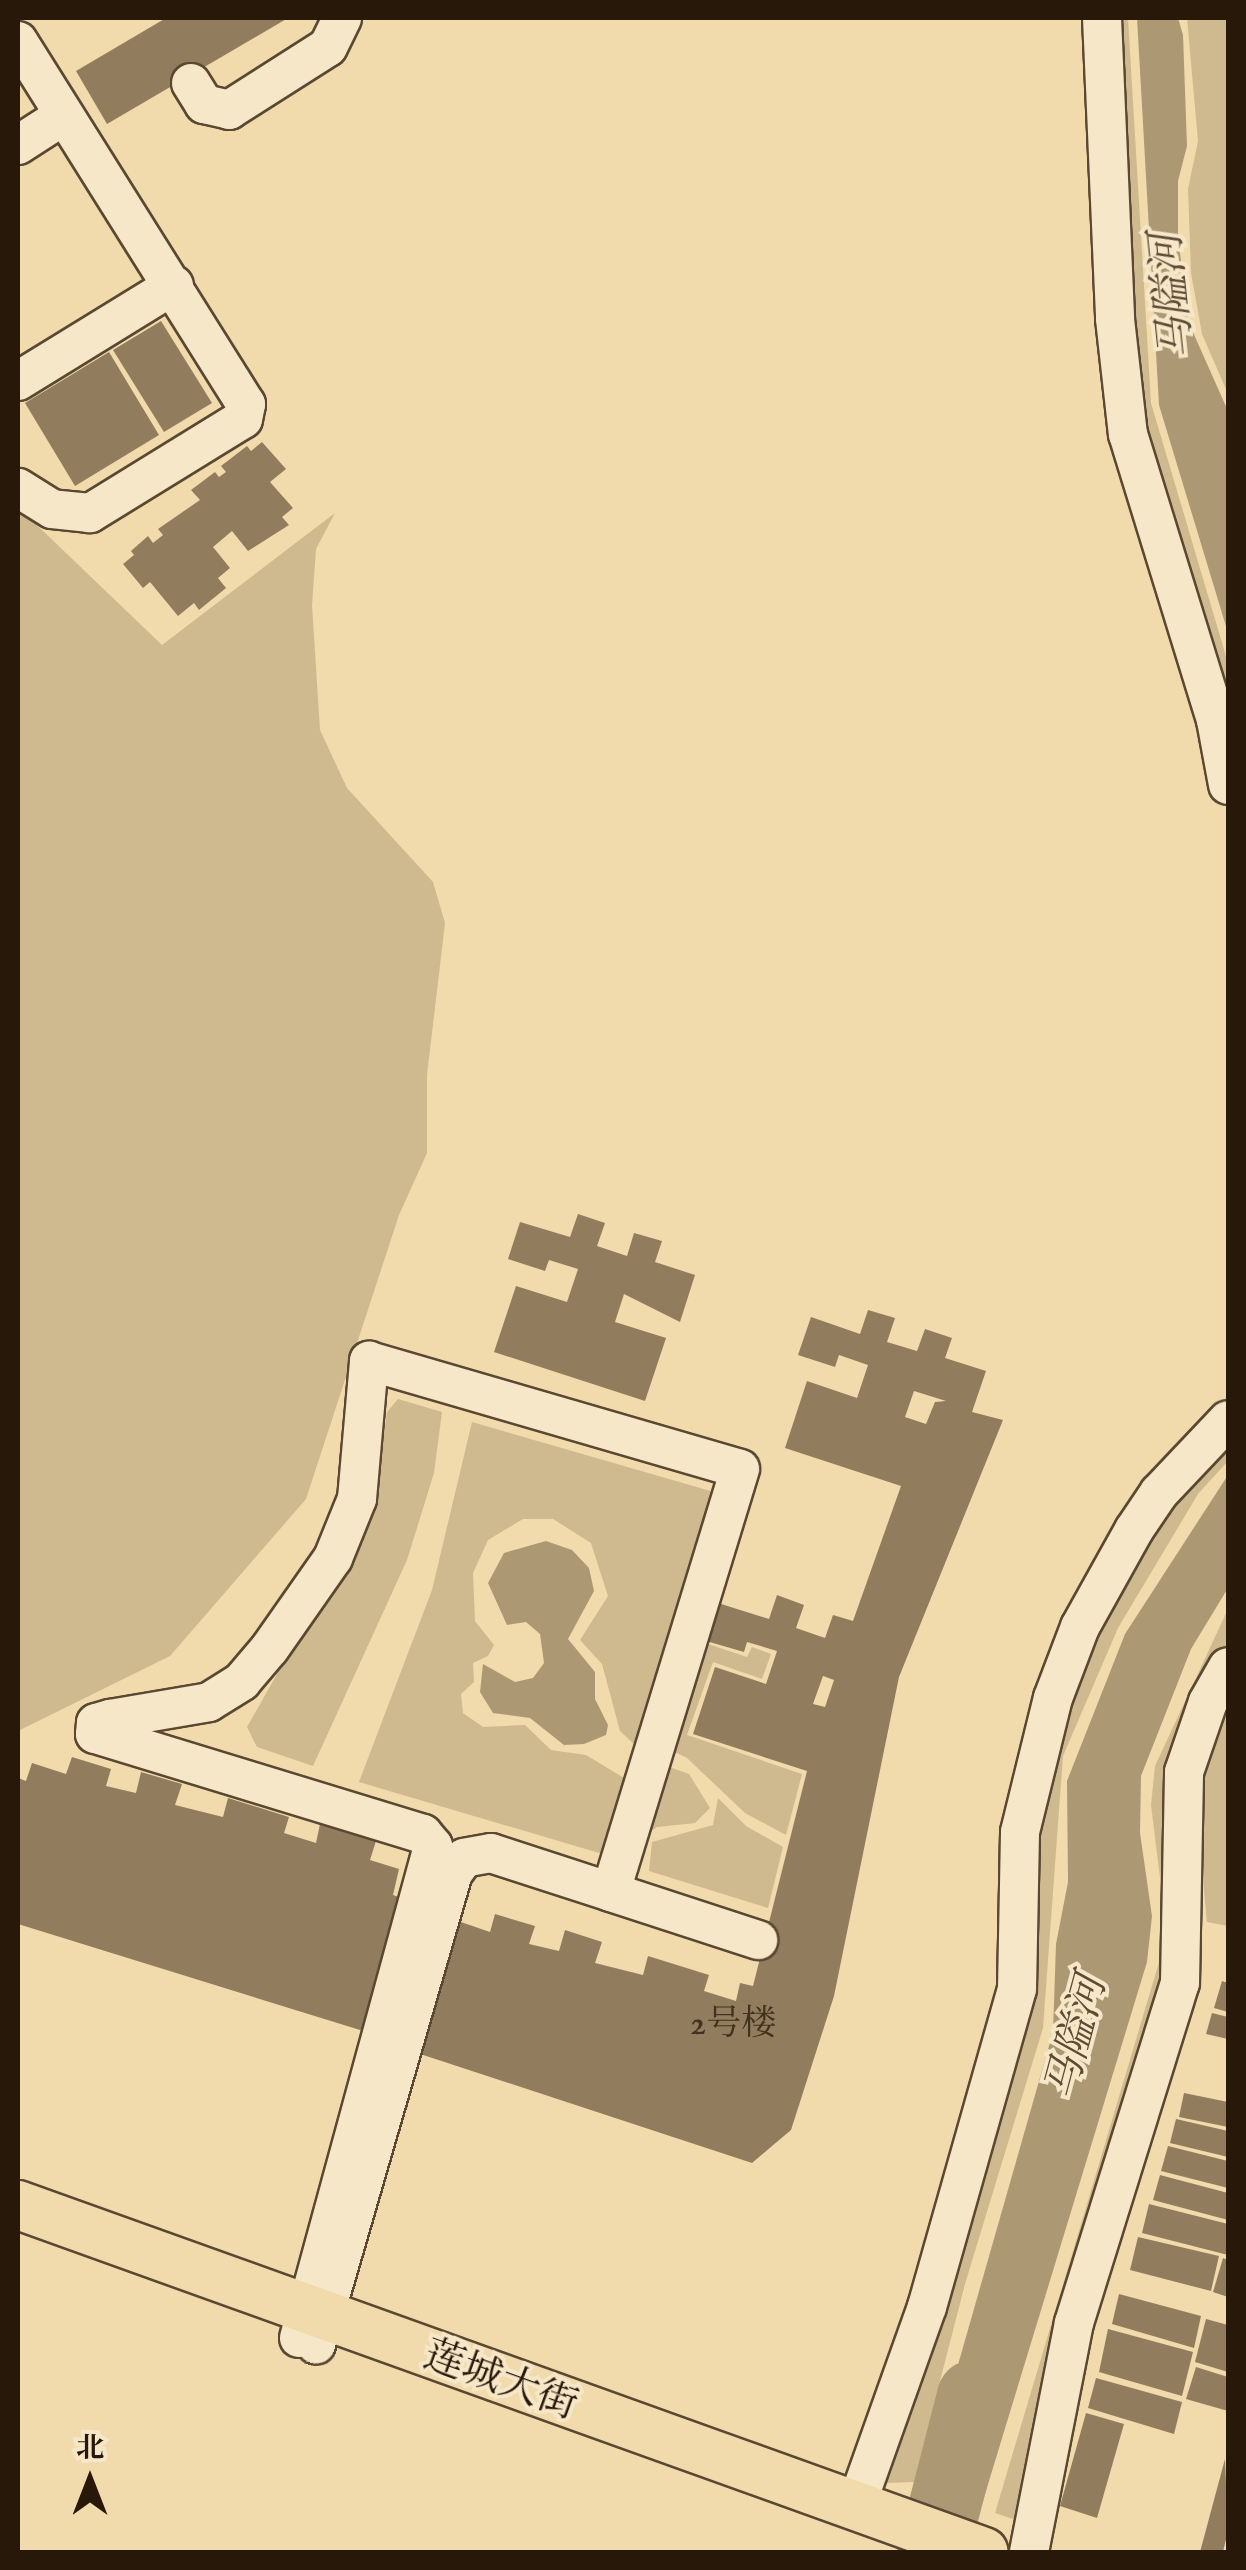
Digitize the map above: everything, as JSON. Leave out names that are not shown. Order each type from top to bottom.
[{"type":"main road","name":"莲城大街","points":[[18,2205],[312,2328],[865,2530],[984,2552]]},
{"type":"main road","name":"莲城大街","points":[[18,2236],[312,2328]]},
{"type":"street","points":[[191,83],[204,104],[229,110],[328,47],[342,18]]},
{"type":"street","points":[[1102,18],[1115,319],[1128,434],[1216,720],[1228,785]]},
{"type":"street","points":[[18,41],[242,390],[243,419],[90,513],[52,509],[18,488]]},
{"type":"street","points":[[18,145],[63,116]]},
{"type":"street","points":[[18,381],[174,285]]},
{"type":"street","points":[[312,2328],[433,1846],[423,1834],[94,1734],[96,1724],[110,1719],[209,1702],[242,1681],[270,1648],[333,1558],[357,1499],[370,1361],[740,1469],[611,1892]]},
{"type":"street","points":[[865,2530],[1016,1989],[1020,1832],[1053,1698],[1080,1626],[1134,1530],[1159,1493],[1228,1420]]},
{"type":"street","points":[[1029,2552],[1074,2324],[1180,1983],[1184,1772],[1208,1702],[1228,1667]]},
{"type":"street","points":[[312,2328],[453,1872],[464,1858],[491,1853],[758,1940]]},
{"type":"shaded area","points":[[1116,18],[1128,18],[1151,403],[1228,663],[1228,714],[1170,530],[1137,391]]},
{"type":"shaded area","points":[[1187,18],[1228,18],[1228,394],[1202,334],[1191,273],[1188,189],[1198,141]]},
{"type":"shaded area","points":[[18,507],[162,645],[335,513],[316,549],[312,605],[320,730],[347,788],[433,882],[445,923],[427,1075],[427,1153],[399,1215],[306,1499],[170,1656],[18,1731]]},
{"type":"shaded area","points":[[398,1399],[442,1412],[434,1473],[407,1560],[313,1766],[257,1747],[247,1727],[375,1501],[387,1412]]},
{"type":"shaded area","points":[[472,1422],[714,1492],[636,1746],[620,1731],[602,1664],[580,1640],[608,1596],[591,1543],[553,1519],[523,1519],[488,1540],[473,1573],[475,1621],[494,1645],[488,1656],[473,1663],[474,1682],[461,1694],[463,1713],[483,1727],[525,1725],[551,1750],[586,1755],[634,1784],[606,1855],[359,1782],[432,1590]]},
{"type":"shaded area","points":[[1228,1442],[1228,1461],[1198,1494],[1118,1628],[1063,1756],[1043,2028],[965,2284],[914,2482],[886,2483],[917,2390],[1036,1867],[1044,1778],[1071,1684],[1151,1531]]},
{"type":"shaded area","points":[[1228,1609],[1228,1642],[1216,1664],[1168,1985],[1025,2523],[995,2513],[1160,1959],[1163,1902],[1151,1805],[1155,1766]]},
{"type":"shaded area","points":[[702,1642],[747,1657],[752,1647],[771,1654],[762,1679],[713,1662],[687,1735],[802,1774],[786,1835],[745,1813],[687,1758],[665,1747]]},
{"type":"shaded area","points":[[1228,1698],[1228,1926],[1207,1922],[1200,1849],[1203,1776]]},
{"type":"shaded area","points":[[658,1763],[689,1774],[710,1808],[695,1823],[657,1827],[641,1838],[640,1870],[631,1853]]},
{"type":"shaded area","points":[[718,1798],[746,1826],[783,1847],[768,1908],[649,1871],[652,1842],[713,1825]]},
{"type":"water","points":[[1137,18],[1178,18],[1183,35],[1187,146],[1178,181],[1178,236],[1188,321],[1228,411],[1228,633],[1159,405]]},
{"type":"water","points":[[1228,1475],[1228,1588],[1191,1649],[1141,1776],[1140,1833],[1152,1916],[1147,1962],[982,2504],[924,2484],[1053,2032],[1056,1944],[1068,1882],[1067,1781],[1125,1634]]},
{"type":"water","points":[[546,1541],[572,1550],[589,1568],[594,1591],[568,1639],[595,1672],[595,1699],[608,1725],[606,1735],[584,1744],[564,1745],[530,1718],[493,1713],[480,1692],[483,1664],[515,1682],[533,1678],[544,1663],[540,1634],[526,1622],[507,1625],[488,1583],[504,1553]]},
{"type":"building","points":[[166,18],[288,18],[107,124],[76,71]]},
{"type":"building","points":[[161,321],[212,403],[164,432],[113,350]]},
{"type":"building","points":[[109,352],[159,435],[75,486],[25,403]]},
{"type":"building","points":[[262,442],[286,469],[270,482],[293,508],[282,517],[289,525],[248,551],[232,531],[213,547],[230,568],[218,578],[226,588],[199,610],[194,603],[178,616],[150,582],[143,588],[123,564],[148,536],[153,543],[163,535],[158,529],[200,500],[191,490],[215,472],[219,477],[226,472],[221,466],[247,446],[251,451]]},
{"type":"building","points":[[578,1214],[605,1223],[597,1246],[627,1256],[634,1233],[662,1241],[655,1262],[695,1275],[680,1322],[624,1294],[615,1322],[666,1338],[645,1401],[494,1352],[516,1286],[567,1302],[578,1269],[549,1260],[545,1271],[508,1259],[520,1222],[570,1237]]},
{"type":"building","points":[[868,1310],[895,1318],[887,1342],[917,1351],[925,1329],[952,1338],[945,1358],[986,1371],[972,1412],[1003,1420],[899,1677],[834,1996],[791,2130],[752,2163],[408,2050],[455,1920],[490,1932],[495,1914],[535,1926],[529,1944],[559,1951],[565,1930],[602,1942],[595,1963],[643,1975],[648,1956],[709,1975],[704,1991],[736,2001],[740,1983],[753,1986],[807,1771],[693,1734],[715,1667],[766,1684],[777,1651],[747,1642],[744,1652],[706,1641],[718,1603],[769,1619],[777,1595],[804,1605],[796,1628],[825,1638],[833,1615],[853,1621],[901,1486],[785,1448],[807,1381],[857,1398],[868,1365],[839,1355],[835,1367],[798,1355],[811,1317],[860,1334]],"holes":[[[914,1391],[946,1401],[935,1402],[926,1424],[905,1417]],[[823,1676],[834,1680],[825,1707],[813,1704]]]},
{"type":"building","points":[[72,1757],[111,1769],[106,1786],[136,1793],[141,1772],[182,1784],[175,1805],[223,1817],[228,1798],[289,1817],[284,1833],[316,1843],[320,1824],[376,1841],[370,1860],[399,1869],[393,1895],[414,1902],[373,2034],[18,1924],[18,1778],[26,1781],[32,1763],[66,1774]]},
{"type":"building","points":[[1222,1981],[1228,1983],[1228,2012],[1214,2008]]},
{"type":"building","points":[[1212,2013],[1228,2017],[1228,2039],[1206,2034]]},
{"type":"building","points":[[1184,2093],[1228,2102],[1228,2127],[1179,2117]]},
{"type":"building","points":[[1176,2119],[1228,2131],[1228,2157],[1170,2143]]},
{"type":"building","points":[[1168,2146],[1228,2161],[1228,2188],[1161,2171]]},
{"type":"building","points":[[1160,2175],[1228,2193],[1228,2220],[1153,2200]]},
{"type":"building","points":[[1149,2204],[1228,2224],[1228,2255],[1142,2233]]},
{"type":"building","points":[[1138,2237],[1219,2256],[1211,2291],[1130,2270]]},
{"type":"building","points":[[1223,2258],[1228,2260],[1228,2297],[1213,2292]]},
{"type":"building","points":[[1119,2294],[1201,2316],[1194,2348],[1112,2324]]},
{"type":"building","points":[[1206,2319],[1228,2325],[1228,2372],[1195,2362]]},
{"type":"building","points":[[1108,2329],[1193,2352],[1182,2396],[1099,2372]]},
{"type":"building","points":[[1196,2367],[1228,2377],[1228,2411],[1186,2399]]},
{"type":"building","points":[[1096,2378],[1182,2402],[1174,2434],[1088,2408]]},
{"type":"building","points":[[1086,2413],[1124,2424],[1097,2518],[1060,2506]]},
{"type":"building","points":[[1225,2459],[1228,2531],[1223,2552],[1200,2552]]},
{"type":"waterway","name":"马隘河","points":[[933,2552],[973,2396]]}]
